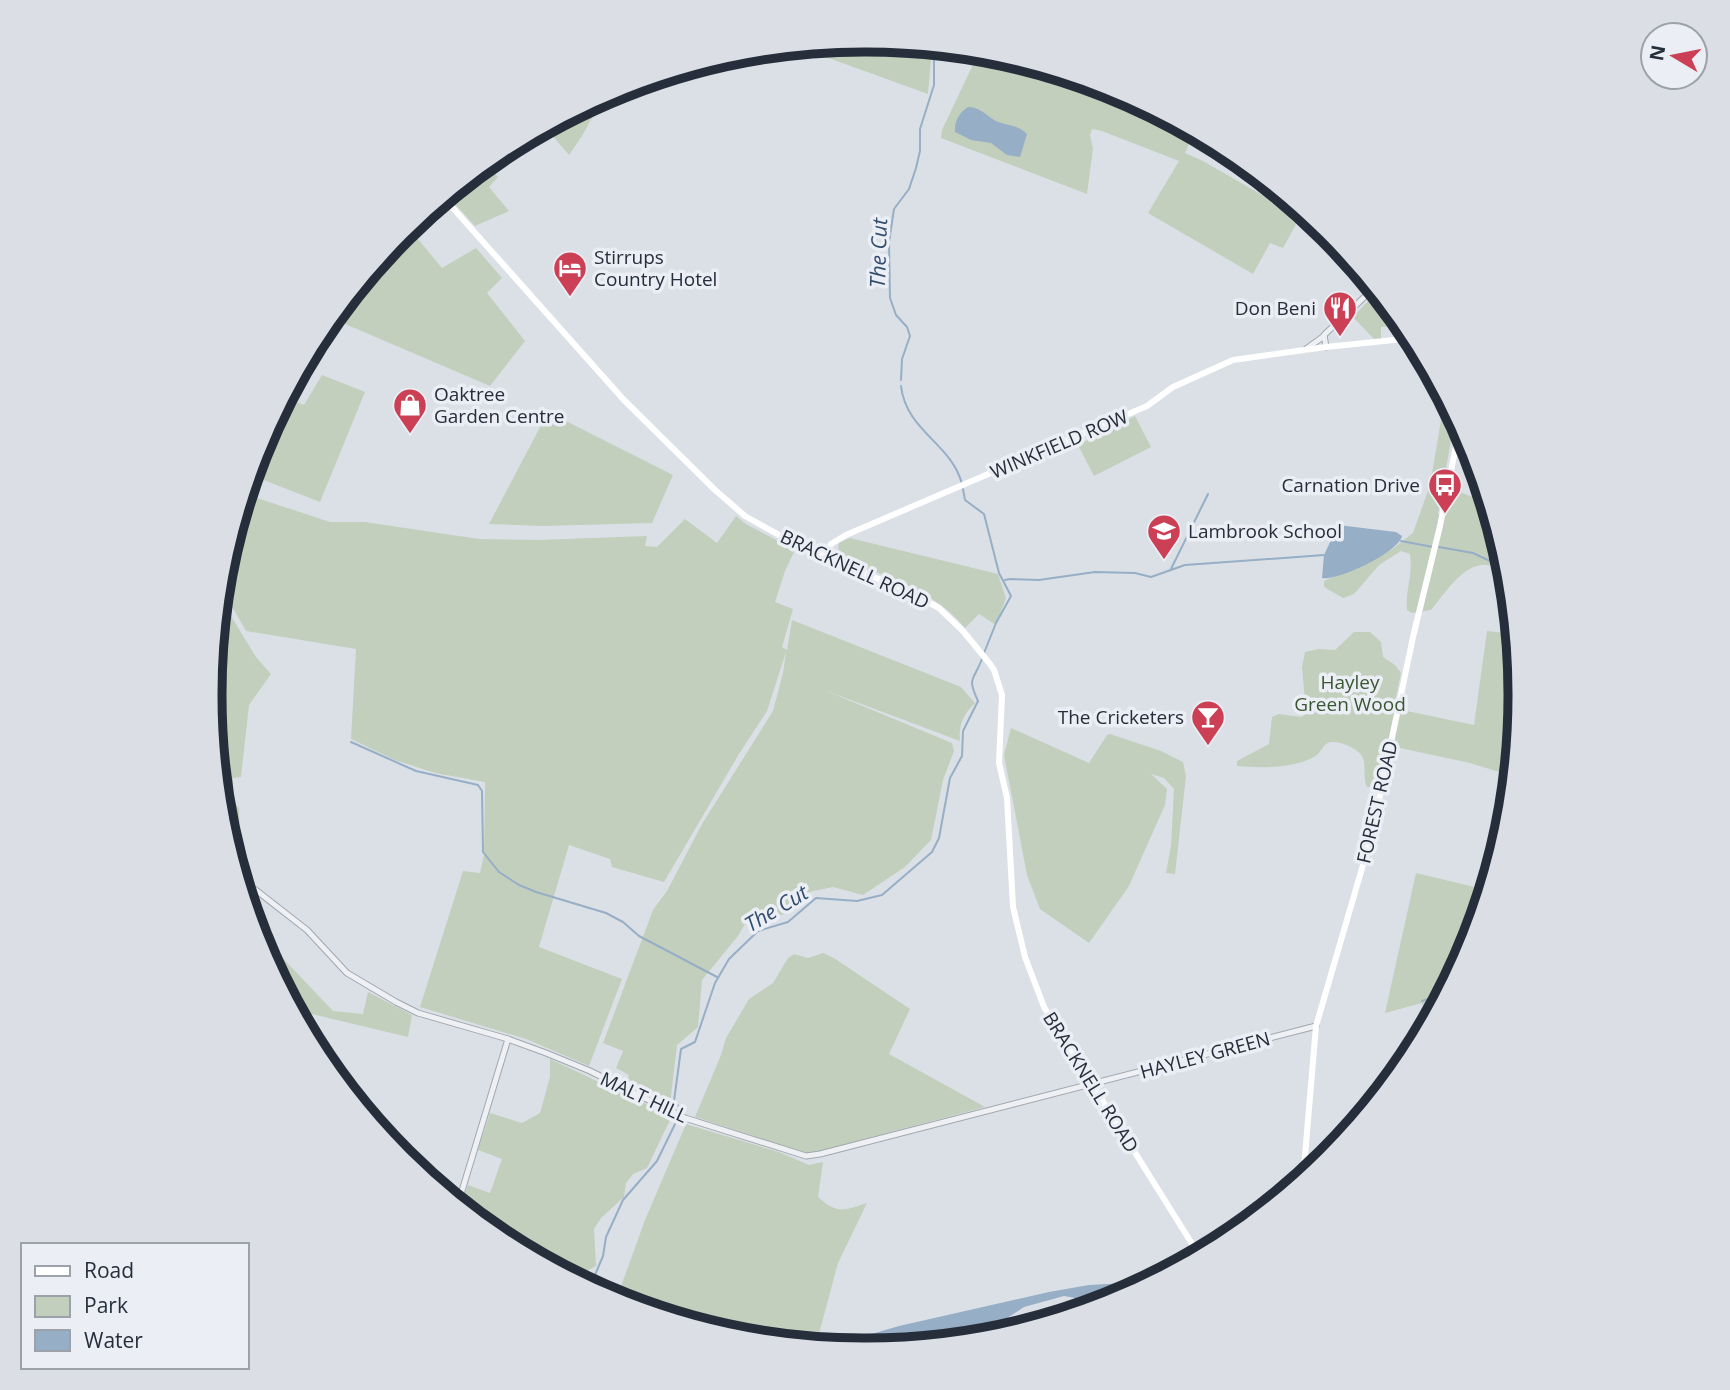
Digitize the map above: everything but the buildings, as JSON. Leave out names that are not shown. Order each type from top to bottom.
[{"type":"main road","name":"BRACKNELL ROAD","points":[[450,205],[623,399],[745,516],[823,557],[910,592],[939,608],[963,631],[994,670],[1002,695],[999,763],[1007,798],[1013,906],[1025,957],[1044,1007],[1193,1246]]},
{"type":"main road","name":"WINKFIELD ROW","points":[[823,557],[831,544],[846,535],[1147,406],[1173,387],[1233,360],[1325,346],[1400,339]]},
{"type":"main road","name":"FOREST ROAD","points":[[1304,1163],[1316,1026],[1372,834],[1456,443]]},
{"type":"street","points":[[1304,351],[1367,294]]},
{"type":"street","points":[[1324,335],[1325,346]]},
{"type":"street","name":"MALT HILL","points":[[252,887],[302,925],[337,964],[360,983],[418,1013],[509,1039],[590,1071],[680,1115],[790,1151],[813,1155],[1093,1084]]},
{"type":"street","name":"HAYLEY GREEN","points":[[1093,1084],[1316,1026]]},
{"type":"street","points":[[461,1194],[509,1039]]},
{"type":"green space","points":[[865,52],[931,56],[928,94],[819,54]]},
{"type":"green space","points":[[974,62],[1031,74],[1111,101],[1186,139],[1190,141],[1185,153],[1283,207],[1298,221],[1283,248],[1270,243],[1253,274],[1148,213],[1179,161],[1092,129],[1090,135],[1093,149],[1087,194],[941,138],[942,130]]},
{"type":"green space","points":[[595,112],[582,136],[569,155],[552,135]]},
{"type":"green space","points":[[493,172],[498,177],[489,187],[509,211],[475,226],[453,202]]},
{"type":"green space","points":[[416,236],[442,268],[476,248],[502,278],[487,293],[525,341],[490,386],[342,323],[382,271]]},
{"type":"green space","points":[[1371,299],[1391,326],[1381,327],[1381,339],[1374,339],[1353,317]]},
{"type":"green space","points":[[322,375],[365,392],[320,502],[260,479],[271,449],[294,401],[304,405]]},
{"type":"green space","points":[[548,412],[673,475],[652,523],[543,526],[489,524]]},
{"type":"green space","points":[[1442,414],[1452,434],[1438,514],[1446,516],[1452,489],[1476,498],[1494,567],[1474,567],[1455,581],[1431,610],[1412,613],[1407,610],[1410,554],[1401,551],[1379,565],[1354,594],[1343,598],[1324,587],[1324,581],[1391,550],[1413,533],[1430,485]]},
{"type":"green space","points":[[1135,416],[1151,447],[1094,476],[1078,445]]},
{"type":"green space","points":[[254,497],[330,522],[365,522],[479,539],[647,536],[645,546],[657,547],[685,519],[717,543],[736,516],[795,550],[775,602],[793,609],[782,647],[787,650],[792,620],[961,687],[975,703],[963,720],[960,741],[824,690],[952,743],[954,751],[943,780],[931,840],[905,867],[863,895],[833,887],[809,892],[787,914],[748,919],[738,936],[702,980],[698,1027],[677,1045],[670,1104],[626,1082],[629,1075],[616,1068],[623,1051],[603,1043],[653,910],[667,891],[702,824],[773,711],[786,652],[767,711],[664,882],[612,867],[610,859],[569,845],[539,947],[622,979],[589,1066],[526,1039],[420,1007],[463,871],[480,873],[484,855],[485,782],[435,773],[395,760],[351,739],[356,649],[246,631],[230,602],[244,529]]},
{"type":"green space","points":[[850,538],[998,574],[1006,598],[996,625],[979,614],[965,628],[952,614],[922,593],[837,557],[839,543]]},
{"type":"green space","points":[[228,611],[256,657],[271,674],[249,705],[241,777],[233,778],[232,800],[239,808],[240,843],[228,779],[224,737],[222,695]]},
{"type":"green space","name":"Hayley Green Wood","points":[[1487,631],[1504,633],[1508,695],[1503,773],[1470,763],[1386,745],[1378,782],[1373,788],[1367,787],[1362,756],[1349,746],[1333,742],[1325,745],[1317,755],[1299,763],[1267,767],[1237,766],[1237,761],[1269,744],[1272,717],[1279,714],[1301,717],[1306,714],[1302,667],[1305,652],[1335,650],[1354,632],[1370,632],[1381,642],[1383,657],[1401,673],[1395,702],[1397,709],[1474,725]]},
{"type":"green space","points":[[1011,728],[1089,763],[1110,734],[1161,751],[1183,762],[1186,776],[1175,874],[1166,873],[1171,846],[1174,789],[1164,778],[1151,774],[1167,789],[1165,805],[1129,886],[1089,943],[1040,909],[1027,875],[1004,755]]},
{"type":"green space","points":[[1416,873],[1478,888],[1459,941],[1424,1010],[1422,1003],[1385,1013]]},
{"type":"green space","points":[[276,951],[333,1011],[363,1014],[368,992],[412,1015],[408,1037],[307,1013]]},
{"type":"green space","points":[[823,953],[910,1009],[889,1054],[985,1107],[808,1154],[695,1117],[726,1038],[749,999],[773,983],[788,958],[794,954],[808,958]]},
{"type":"green space","points":[[550,1059],[663,1112],[670,1120],[647,1168],[633,1174],[626,1183],[624,1197],[601,1218],[594,1229],[596,1266],[584,1272],[508,1229],[464,1197],[468,1185],[490,1193],[502,1159],[478,1150],[490,1113],[522,1123],[540,1113],[550,1077]]},
{"type":"green space","points":[[686,1124],[779,1152],[809,1165],[823,1162],[818,1197],[830,1206],[841,1209],[867,1203],[838,1263],[819,1336],[781,1332],[699,1316],[620,1289],[645,1220]]},
{"type":"water","points":[[968,107],[979,110],[994,120],[1020,128],[1027,134],[1020,157],[1007,155],[991,143],[971,140],[955,132],[958,117]]},
{"type":"water","points":[[1338,525],[1396,532],[1402,536],[1390,550],[1367,564],[1341,575],[1322,578],[1324,555]]},
{"type":"water","points":[[1123,1283],[1069,1304],[1075,1298],[1064,1296],[1024,1307],[1007,1318],[1006,1321],[990,1325],[949,1332],[864,1338],[899,1326],[1089,1285]]},
{"type":"water","points":[[1063,1306],[1028,1317],[1050,1308]]},
{"type":"waterway","name":"The Cut","points":[[901,380],[902,359],[910,336],[907,327],[896,315],[890,298],[889,242],[894,209],[909,189],[916,168],[920,151],[920,129],[934,85],[934,57]]},
{"type":"waterway","name":"The Cut","points":[[901,386],[911,415],[949,458],[962,484]]},
{"type":"waterway","name":"The Cut","points":[[963,489],[965,500],[984,514],[999,573],[1011,596],[984,653]]},
{"type":"waterway","points":[[1171,569],[1208,494]]},
{"type":"waterway","points":[[1401,541],[1433,547]]},
{"type":"waterway","points":[[1439,547],[1473,553],[1493,563]]},
{"type":"waterway","points":[[1005,580],[1039,580],[1095,572],[1135,573],[1151,577],[1185,565],[1324,555]]},
{"type":"waterway","name":"The Cut","points":[[681,1113],[682,1110],[674,1101],[681,1049],[695,1042],[715,983],[729,959],[758,931],[788,922],[816,898],[857,901],[882,895],[932,852],[939,838],[950,778],[962,756],[963,731],[978,701],[972,683],[982,659]]},
{"type":"waterway","points":[[351,742],[416,771],[478,785],[482,791],[483,852],[499,872],[536,892],[606,913],[623,922],[639,936],[717,977]]},
{"type":"waterway","points":[[1422,1001],[1431,998]]},
{"type":"waterway","name":"The Cut","points":[[594,1277],[603,1256],[606,1237],[623,1200],[657,1161],[678,1118]]},
{"type":"place","name":"Stirrups Country Hotel","points":[[570,298]]},
{"type":"place","name":"Don Beni","points":[[1340,338]]},
{"type":"place","name":"Oaktree Garden Centre","points":[[410,435]]},
{"type":"place","name":"Carnation Drive","points":[[1445,515]]},
{"type":"place","name":"Lambrook School","points":[[1164,561]]},
{"type":"place","name":"The Cricketers","points":[[1208,747]]}]
